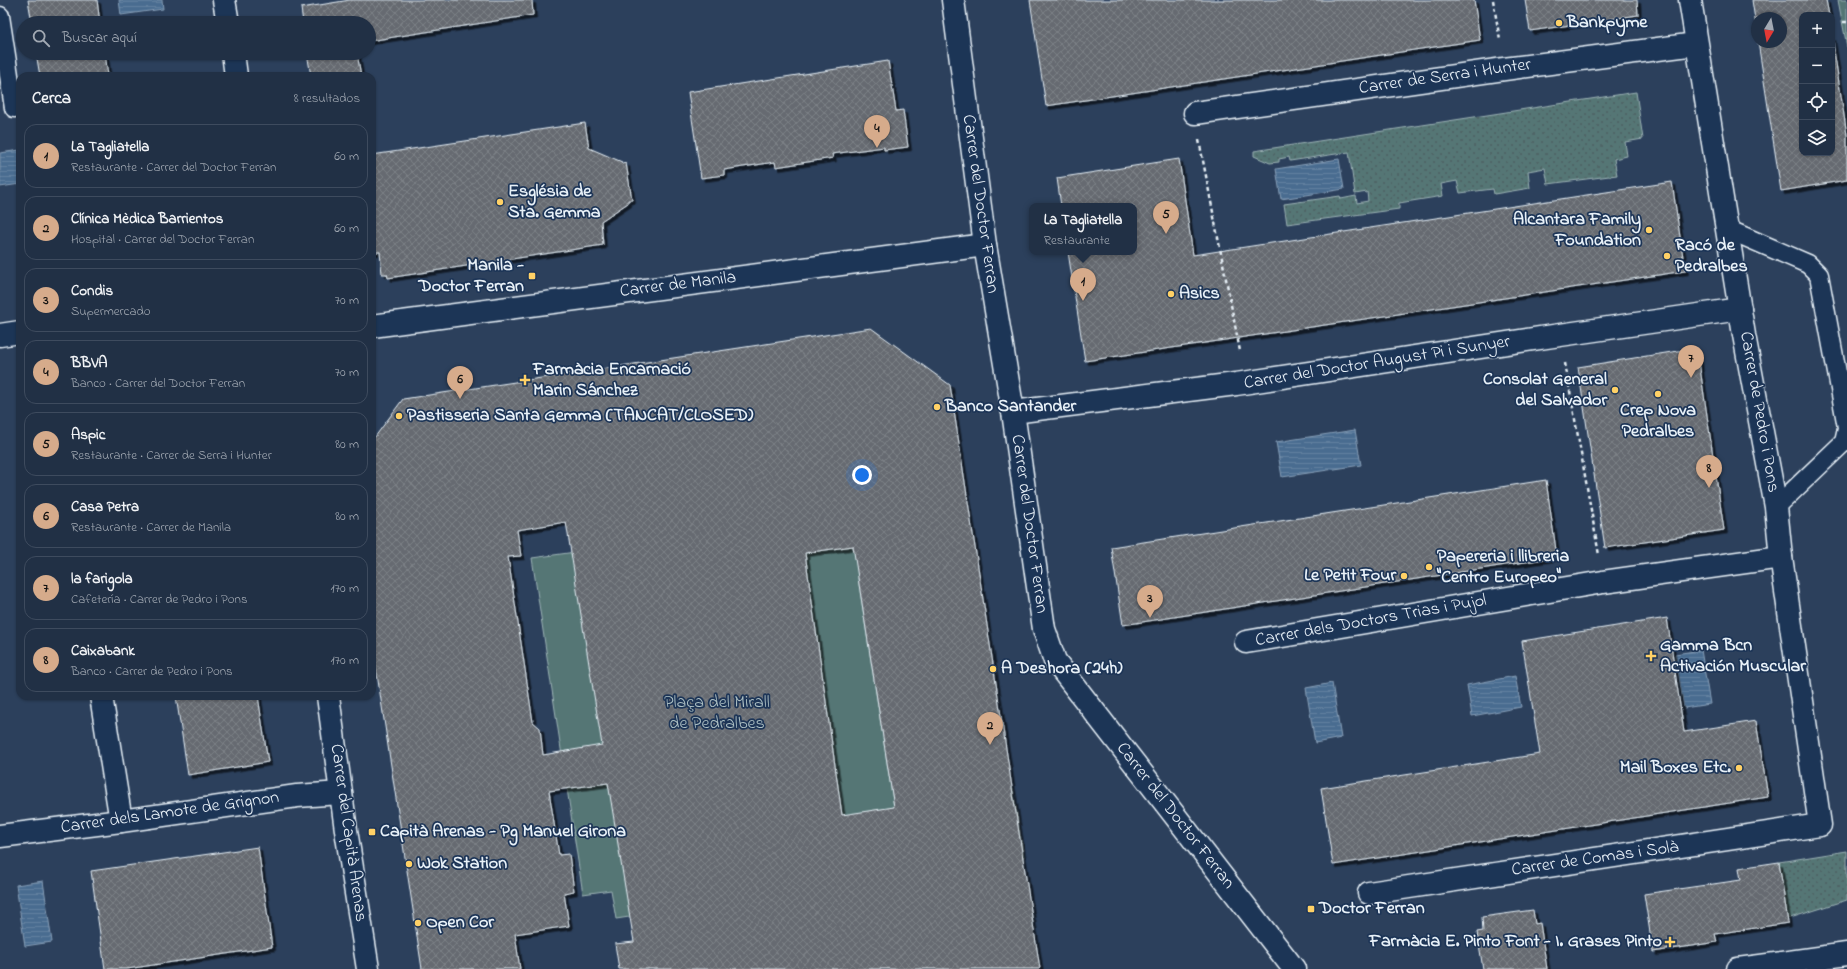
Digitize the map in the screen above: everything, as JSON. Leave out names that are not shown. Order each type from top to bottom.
[{"type":"street","points":[[224,0],[227,16]]},
{"type":"street","name":"Carrer del Doctor Ferran","points":[[952,0],[985,245],[1013,412],[1044,629],[1055,661],[1294,969]]},
{"type":"street","name":"Carrer de Pedro i Pons","points":[[1690,0],[1740,309],[1776,508],[1781,557],[1820,825]]},
{"type":"street","name":"Carrer de Serra i Hunter","points":[[1195,112],[1696,44]]},
{"type":"street","points":[[234,60],[235,72]]},
{"type":"street","name":"Carrer de Manila","points":[[376,325],[985,245]]},
{"type":"street","name":"Carrer del Doctor August Pi i Sunyer","points":[[1013,412],[1236,384],[1740,309]]},
{"type":"street","points":[[0,335],[16,333]]},
{"type":"street","name":"Carrer dels Doctors Trias i Pujol","points":[[1246,642],[1603,582],[1781,557]]},
{"type":"street","points":[[102,700],[121,821]]},
{"type":"street","name":"Carrer del Capità Arenas","points":[[329,700],[368,969]]},
{"type":"street","name":"Carrer dels Lamote de Grignon","points":[[0,836],[121,821],[297,796],[341,793]]},
{"type":"street","name":"Carrer de Comas i Solà","points":[[1369,893],[1820,825]]},
{"type":"street","points":[[1738,969],[1838,960]]},
{"type":"lane","points":[[0,16],[11,108]]},
{"type":"lane","points":[[1727,230],[1808,264],[1819,275],[1847,428],[1844,442],[1776,508]]},
{"type":"path","points":[[1493,0],[1500,45]]},
{"type":"path","points":[[1195,112],[1199,141],[1240,351]]},
{"type":"path","points":[[1565,362],[1599,557]]},
{"type":"green space","points":[[1838,0],[1847,0],[1847,47]]},
{"type":"green space","points":[[1636,92],[1643,139],[1625,142],[1627,156],[1614,159],[1617,175],[1548,184],[1545,168],[1528,171],[1530,188],[1494,194],[1493,189],[1460,193],[1457,181],[1441,184],[1443,196],[1399,203],[1399,209],[1287,224],[1284,204],[1340,196],[1341,199],[1356,196],[1357,203],[1368,201],[1367,192],[1355,194],[1349,152],[1290,161],[1289,157],[1279,159],[1279,162],[1270,163],[1254,156],[1254,151]]},
{"type":"green space","name":"Plaça del Mirall de Pedralbes","points":[[967,498],[976,560],[858,578],[894,807],[1013,788],[1024,857],[616,919],[611,890],[583,894],[532,558]]},
{"type":"green space","points":[[1847,851],[1847,900],[1787,919],[1779,862]]},
{"type":"water","points":[[119,0],[162,0],[163,9],[121,15]]},
{"type":"water","points":[[16,151],[16,185],[0,187],[0,153]]},
{"type":"water","points":[[1339,159],[1344,189],[1281,199],[1276,169]]},
{"type":"water","points":[[1355,430],[1361,465],[1282,477],[1276,442]]},
{"type":"water","points":[[1701,650],[1710,704],[1684,708],[1675,654]]},
{"type":"water","points":[[1515,676],[1521,707],[1472,716],[1467,685]]},
{"type":"water","points":[[1332,683],[1341,738],[1315,743],[1306,688]]},
{"type":"water","points":[[43,881],[52,942],[25,946],[16,885]]},
{"type":"building","points":[[28,0],[97,0],[99,16],[31,16]]},
{"type":"building","points":[[350,0],[532,0],[533,15],[376,40],[376,16],[302,16],[301,8]]},
{"type":"building","points":[[1030,0],[1474,0],[1480,40],[1046,106]]},
{"type":"building","name":"Bankpyme","points":[[1525,0],[1637,0],[1638,15],[1530,31]]},
{"type":"building","points":[[1752,0],[1826,0],[1828,12],[1799,12],[1799,156],[1835,156],[1835,57],[1847,135],[1847,180],[1781,191],[1759,48],[1787,48],[1787,12],[1754,12]]},
{"type":"building","points":[[37,60],[106,60],[107,72],[39,72]]},
{"type":"building","points":[[308,60],[358,60],[360,72],[310,72]]},
{"type":"building","points":[[888,61],[896,111],[903,110],[908,147],[884,150],[884,147],[832,154],[833,158],[776,167],[775,162],[724,170],[724,175],[701,178],[688,92]]},
{"type":"building","name":"Església de Sta. Gemma","points":[[585,123],[589,148],[622,162],[622,164],[626,163],[632,200],[628,200],[628,203],[601,221],[603,245],[388,278],[387,274],[382,274],[380,252],[376,252],[376,154]]},
{"type":"building","points":[[1179,159],[1193,255],[1672,182],[1685,271],[1085,361],[1068,255],[1137,255],[1137,203],[1061,203],[1057,178]]},
{"type":"building","points":[[871,328],[950,385],[1040,969],[619,969],[615,944],[634,942],[608,783],[549,791],[559,855],[569,854],[574,891],[564,893],[569,926],[515,934],[520,969],[422,969],[376,667],[376,436],[403,399]],"holes":[[[566,522],[602,745],[543,755],[540,728],[533,722],[508,557],[521,556],[517,530]],[[853,546],[894,807],[842,815],[805,553]]]},
{"type":"building","points":[[1697,348],[1724,530],[1605,548],[1578,367]]},
{"type":"building","points":[[1546,480],[1557,557],[1123,625],[1111,547]]},
{"type":"building","points":[[1667,618],[1684,732],[1756,721],[1768,797],[1333,865],[1321,788],[1540,754],[1522,641]]},
{"type":"building","points":[[177,700],[259,700],[268,762],[188,775]]},
{"type":"building","points":[[258,847],[272,947],[127,969],[105,969],[91,871]]},
{"type":"building","points":[[1779,862],[1788,923],[1715,934],[1717,942],[1653,952],[1644,894],[1741,880],[1739,868]]},
{"type":"building","points":[[1533,910],[1535,924],[1540,923],[1547,969],[1483,969],[1477,932],[1483,931],[1482,917]]},
{"type":"place","name":"Bankpyme","points":[[1559,23]]},
{"type":"place","name":"BBVA","points":[[877,148]]},
{"type":"place","name":"Església de Sta. Gemma","points":[[500,202]]},
{"type":"place","name":"Alcantara Family Foundation","points":[[1649,230]]},
{"type":"place","name":"Aspic","points":[[1166,234]]},
{"type":"place","name":"Racó de Pedralbes","points":[[1667,256]]},
{"type":"place","name":"Manila - Doctor Ferran","points":[[532,276]]},
{"type":"place","name":"Asics","points":[[1171,294]]},
{"type":"place","name":"La Tagliatella","points":[[1083,301]]},
{"type":"place","name":"la farigola","points":[[1691,378]]},
{"type":"place","name":"Farmàcia Encarnació Marin Sánchez","points":[[525,380]]},
{"type":"place","name":"Consolat General del Salvador","points":[[1615,390]]},
{"type":"place","name":"Crep Nova Pedralbes","points":[[1658,394]]},
{"type":"place","name":"Casa Petra","points":[[460,399]]},
{"type":"place","name":"Banco Santander","points":[[937,407]]},
{"type":"place","name":"Pastisseria Santa Gemma (TANCAT/CLOSED)","points":[[399,416]]},
{"type":"place","name":"Caixabank","points":[[1709,488]]},
{"type":"place","name":"Papereria i llibreria \"Centro Europeo\"","points":[[1429,567]]},
{"type":"place","name":"Le Petit Four","points":[[1404,576]]},
{"type":"place","name":"Condis","points":[[1150,618]]},
{"type":"place","name":"Gamma Bcn Activación Muscular","points":[[1651,656]]},
{"type":"place","name":"A Deshora (24h)","points":[[993,669]]},
{"type":"place","name":"Clínica Mèdica Barrientos","points":[[990,745]]},
{"type":"place","name":"Mail Boxes Etc.","points":[[1739,768]]},
{"type":"place","name":"Capità Arenas - Pg Manuel Girona","points":[[372,832]]},
{"type":"place","name":"Wok Station","points":[[409,864]]},
{"type":"place","name":"Doctor Ferran","points":[[1311,909]]},
{"type":"place","name":"Open Cor","points":[[418,923]]},
{"type":"place","name":"Farmàcia E. Pinto Font - I. Grases Pinto","points":[[1670,942]]}]
